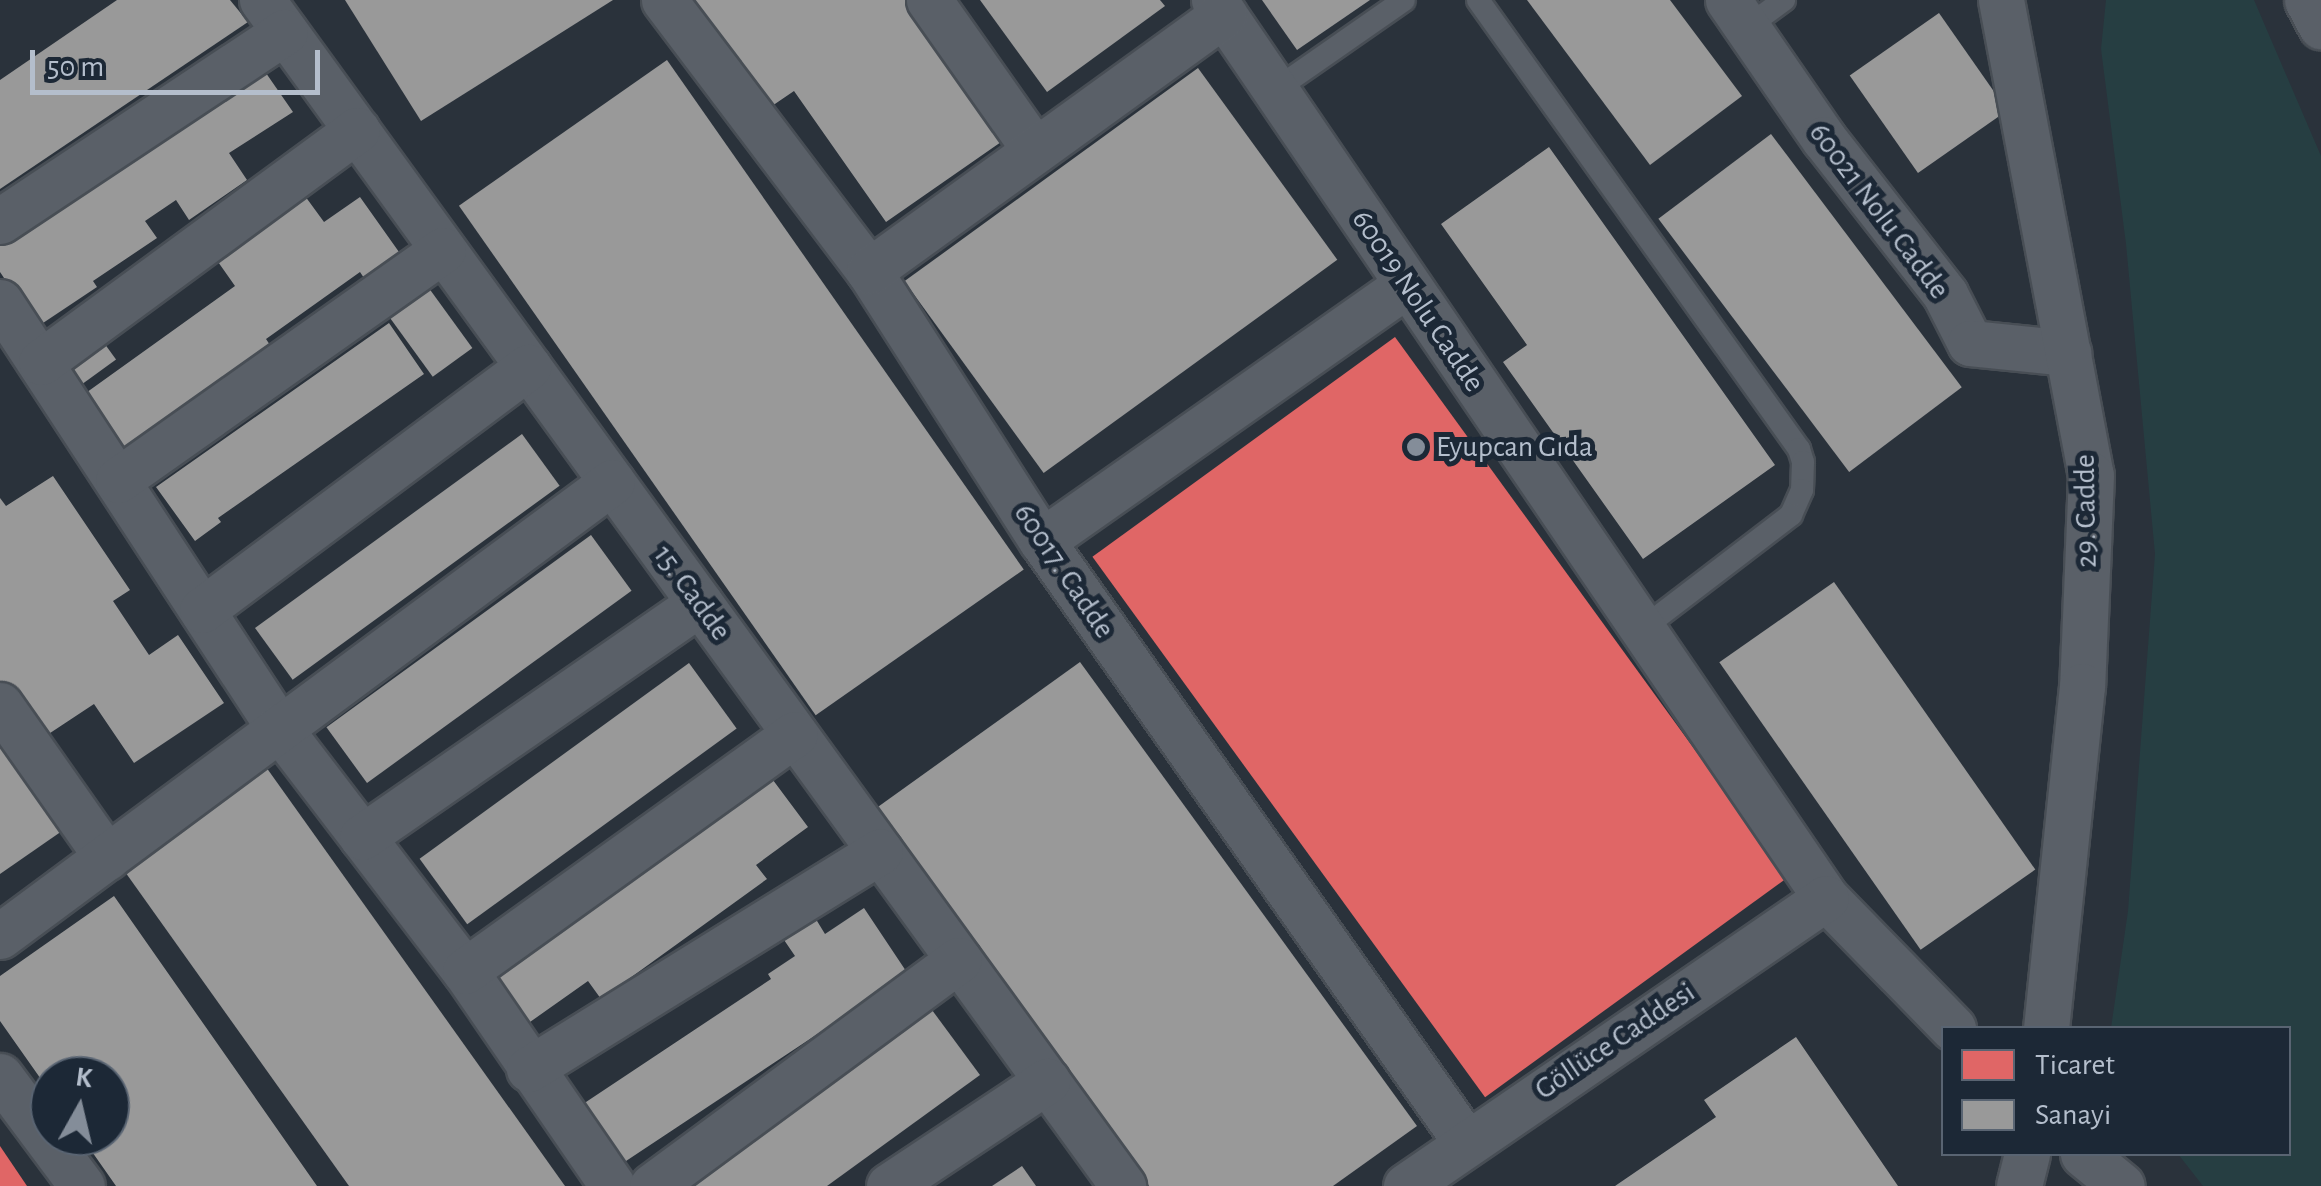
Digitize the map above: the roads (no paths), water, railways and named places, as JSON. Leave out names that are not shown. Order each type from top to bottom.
[{"type":"street","name":"60017. Cadde","points":[[664,0],[869,271],[1042,541],[1466,1142]]},
{"type":"street","points":[[929,0],[1035,150]]},
{"type":"street","name":"29. Cadde","points":[[2001,0],[2091,475],[2082,686],[2046,1026]]},
{"type":"street","points":[[2307,0],[2321,26]]},
{"type":"street","points":[[869,271],[1035,150],[1219,7]]},
{"type":"street","name":"60019 Nolu Cadde","points":[[1219,7],[1826,898],[1951,1026]]},
{"type":"street","name":"60021 Nolu Cadde","points":[[1738,13],[1824,140],[1945,294],[1970,343],[2068,353]]},
{"type":"street","points":[[0,221],[274,16]]},
{"type":"street","name":"15. Cadde","points":[[274,16],[1123,1186]]},
{"type":"street","points":[[41,362],[357,130]]},
{"type":"street","points":[[118,480],[444,250]]},
{"type":"street","points":[[1042,541],[1406,285]]},
{"type":"street","points":[[0,302],[279,728],[465,971],[614,1186]]},
{"type":"street","points":[[202,610],[528,367]]},
{"type":"street","points":[[0,936],[612,482]]},
{"type":"street","points":[[362,837],[700,603]]},
{"type":"street","points":[[0,705],[107,856]]},
{"type":"street","points":[[465,971],[795,734]]},
{"type":"street","points":[[530,1069],[880,851]]},
{"type":"street","name":"Göllüce Caddesi","points":[[1406,1186],[1826,898]]},
{"type":"street","points":[[652,1186],[959,960]]},
{"type":"street","points":[[0,1076],[82,1186]]},
{"type":"street","points":[[889,1186],[1047,1082]]},
{"type":"street","points":[[2019,1186],[2027,1156]]},
{"type":"street","points":[[2085,1156],[2122,1186]]},
{"type":"lane","points":[[1276,90],[1404,0]]},
{"type":"lane","points":[[1478,0],[1798,449],[1802,462],[1802,490],[1792,515],[1642,629]]},
{"type":"lane","points":[[1738,13],[1784,0]]},
{"type":"place","name":"Eyupcan Gıda","points":[[1416,447]]}]
